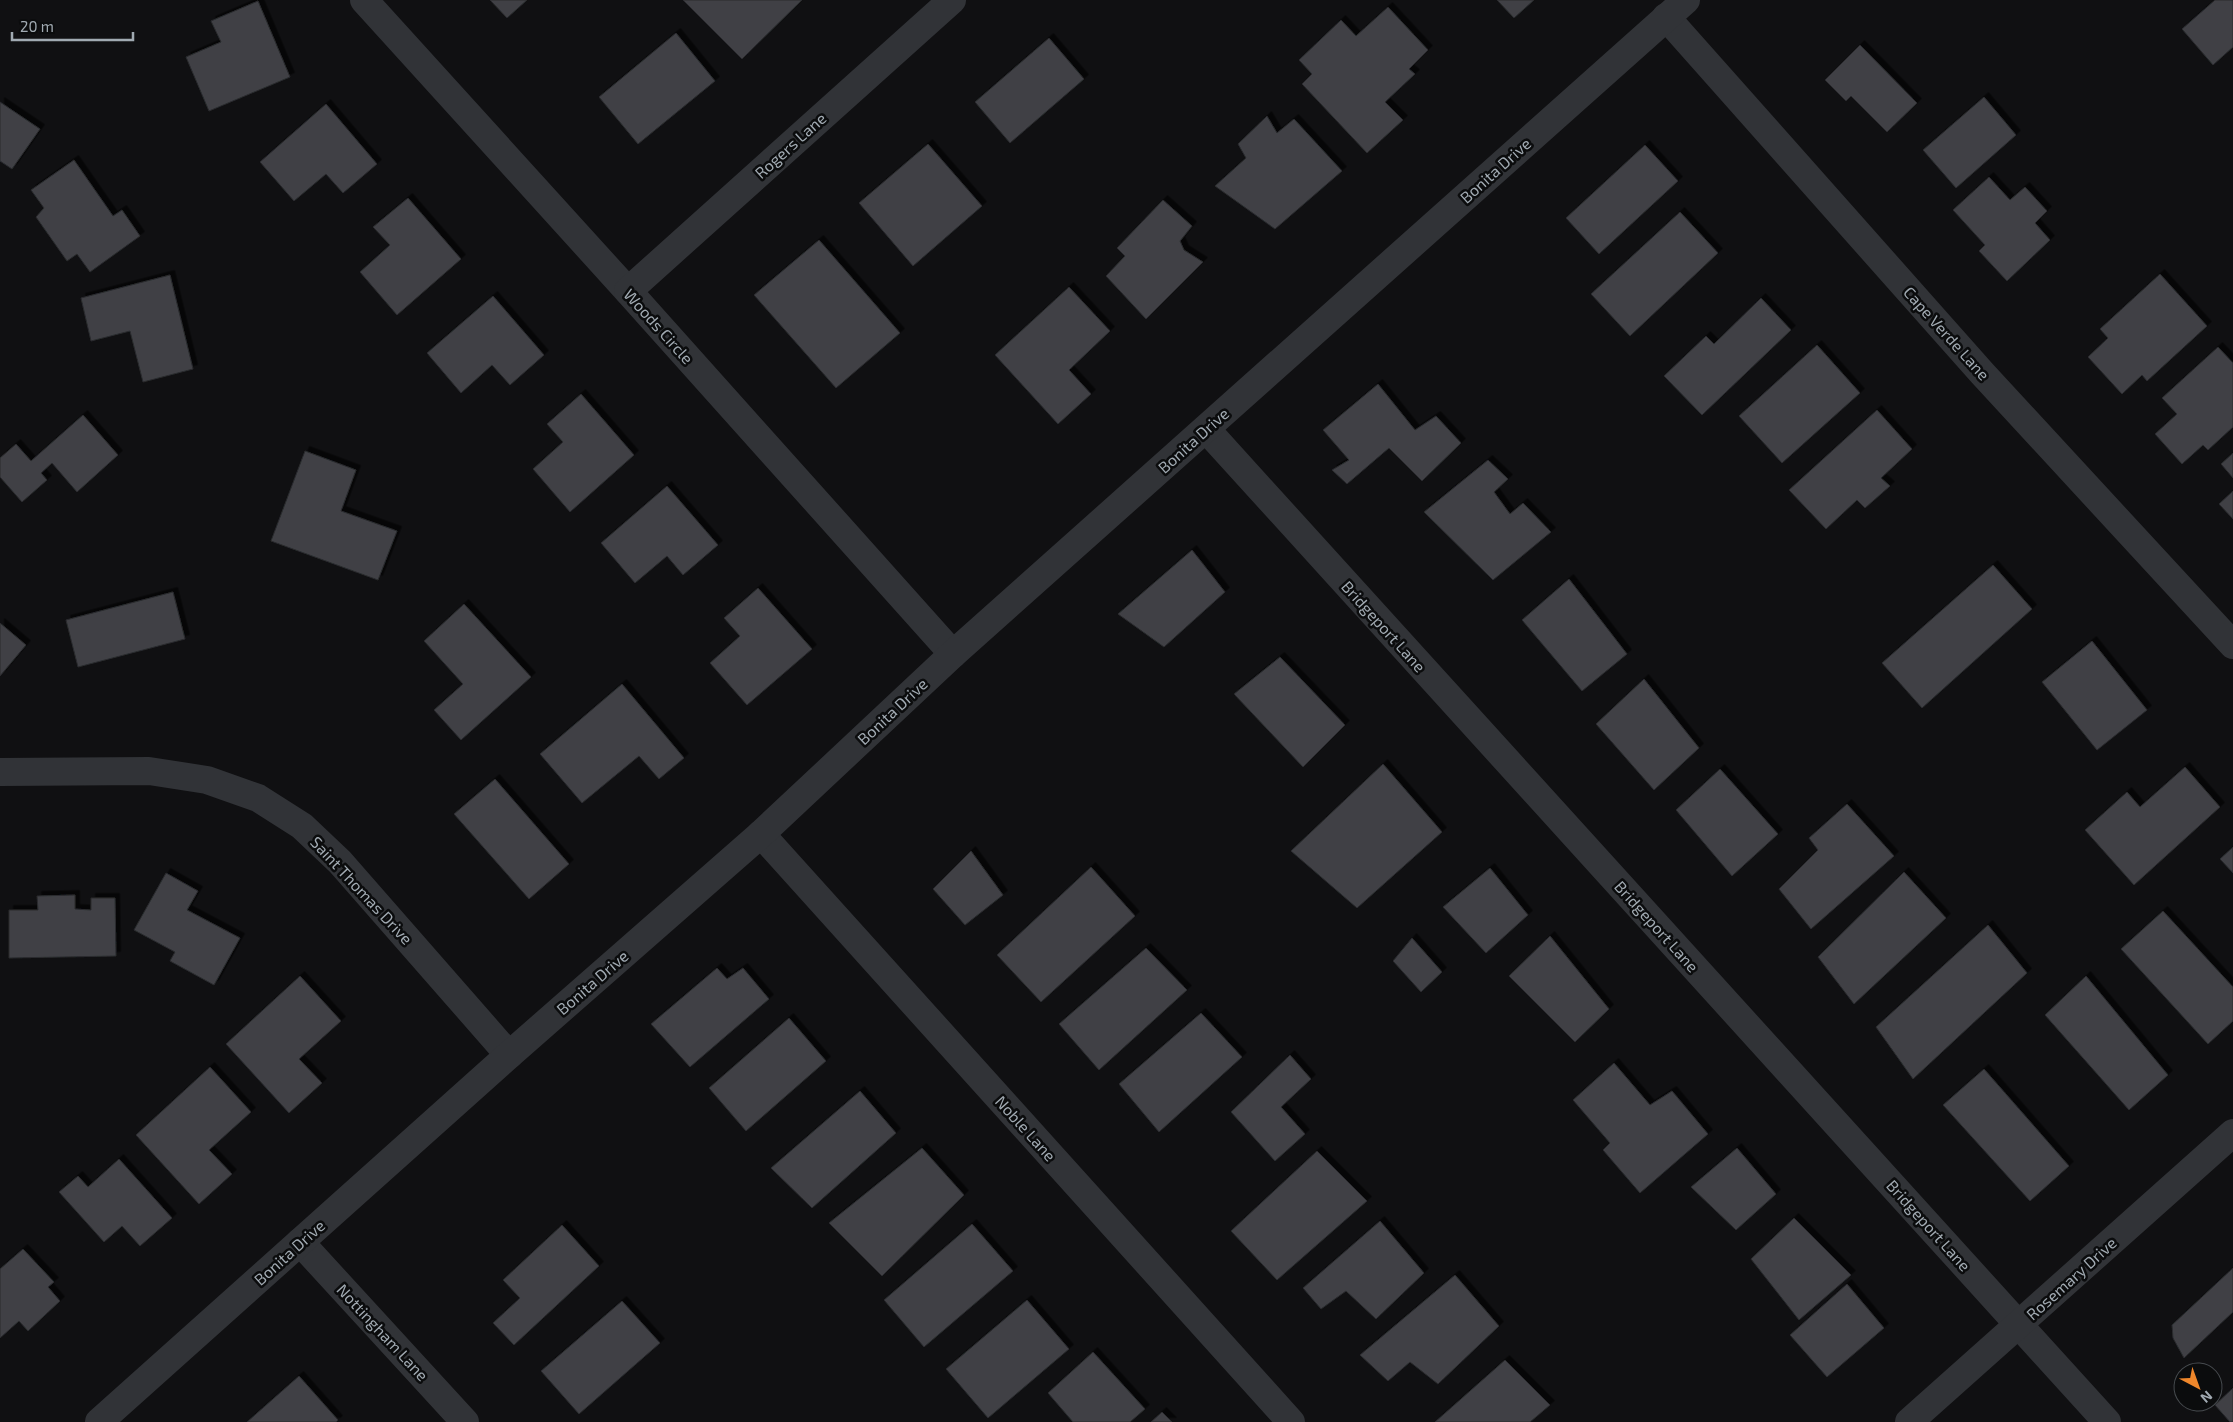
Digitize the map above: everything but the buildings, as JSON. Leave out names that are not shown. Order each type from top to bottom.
[{"type":"street","name":"Woods Circle","points":[[364,0],[628,291],[952,654]]},
{"type":"street","name":"Rogers Lane","points":[[628,291],[952,0]]},
{"type":"street","name":"Bonita Drive","points":[[99,1422],[508,1055],[761,834],[952,654],[1676,9]]},
{"type":"street","name":"Cape Verde Lane","points":[[1676,9],[1982,373],[2233,645]]},
{"type":"street","name":"Bridgeport Lane","points":[[1206,429],[2108,1422]]},
{"type":"street","name":"Saint Thomas Drive","points":[[0,772],[149,771],[206,780],[258,798],[302,826],[340,862],[508,1055]]},
{"type":"street","name":"Noble Lane","points":[[761,834],[1291,1422]]},
{"type":"street","name":"Rosemary Drive","points":[[1909,1422],[2233,1133]]},
{"type":"street","name":"Nottingham Lane","points":[[300,1242],[465,1422]]}]
